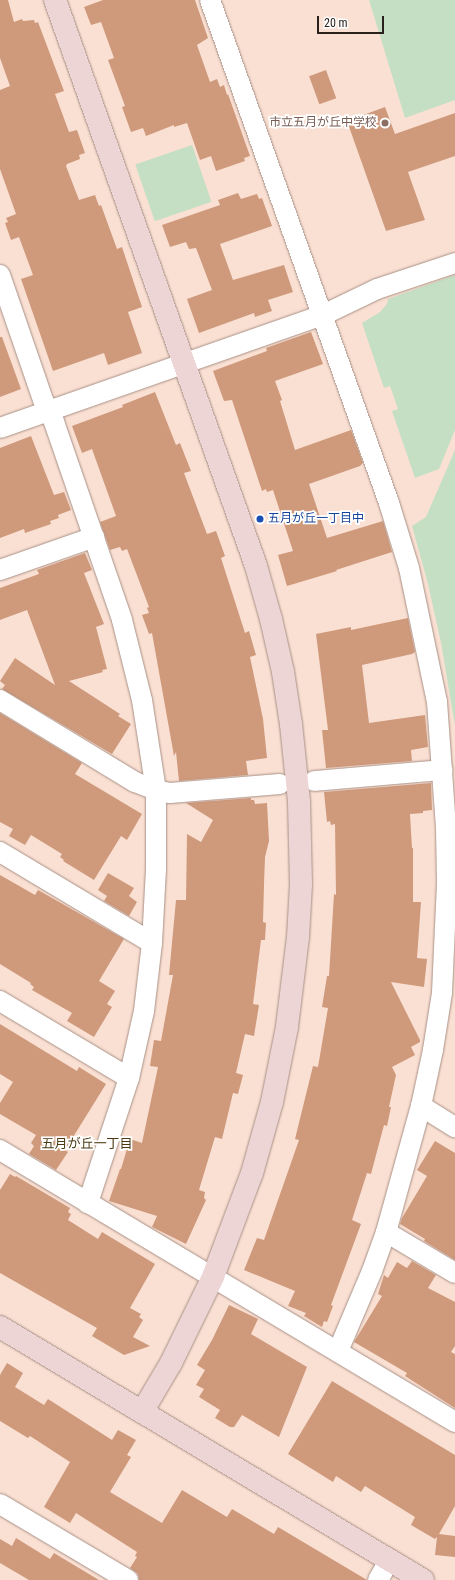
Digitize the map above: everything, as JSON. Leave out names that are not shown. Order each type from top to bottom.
[{"type":"street","points":[[55,0],[256,566],[271,619],[283,672],[291,724],[300,830],[301,884],[293,991],[272,1102],[252,1173],[213,1278],[171,1363],[142,1412]]},
{"type":"street","points":[[210,0],[389,503],[409,568],[437,702],[443,770],[447,883],[445,938],[440,1000],[433,1050],[421,1106],[386,1232],[356,1311],[338,1351]]},
{"type":"street","points":[[0,428],[323,315],[345,302],[377,289],[455,263]]},
{"type":"street","points":[[1,283],[113,593],[133,660],[142,700],[156,790],[156,869],[152,943],[144,1011],[129,1078],[88,1203]]},
{"type":"street","points":[[0,570],[94,537]]},
{"type":"street","points":[[0,700],[135,782],[156,790],[170,793],[280,784]]},
{"type":"street","points":[[314,781],[443,770]]},
{"type":"street","points":[[0,852],[152,943]]},
{"type":"street","points":[[0,1001],[129,1078]]},
{"type":"street","points":[[421,1106],[455,1127]]},
{"type":"street","points":[[0,1150],[455,1422]]},
{"type":"street","points":[[386,1232],[455,1273]]},
{"type":"street","points":[[0,1327],[389,1561],[424,1580]]},
{"type":"street","points":[[0,1504],[128,1580]]},
{"type":"street","points":[[378,1580],[389,1561]]},
{"type":"green space","points":[[369,0],[455,0],[455,100],[405,118]]},
{"type":"green space","points":[[192,145],[212,202],[155,221],[135,165]]},
{"type":"green space","points":[[455,275],[455,430],[439,469],[415,478],[392,411],[398,409],[390,386],[384,388],[362,323],[380,312],[387,304],[388,299]]},
{"type":"green space","points":[[455,450],[455,726],[441,643],[428,584],[412,526],[426,517]]},
{"type":"building","points":[[0,0],[8,0],[14,22],[22,19],[23,21],[34,20],[35,23],[38,22],[64,91],[55,94],[69,132],[77,130],[85,153],[79,155],[80,159],[67,164],[66,166],[79,200],[95,195],[99,206],[101,205],[117,249],[122,247],[142,307],[128,312],[142,353],[108,365],[104,353],[53,371],[21,279],[33,275],[19,237],[11,240],[5,223],[8,222],[6,218],[16,214],[0,169],[0,90],[10,86],[0,58]]},
{"type":"building","points":[[103,0],[195,0],[208,38],[197,45],[210,82],[217,79],[220,87],[224,85],[227,95],[228,94],[250,156],[244,158],[245,161],[216,171],[211,156],[200,160],[187,123],[174,127],[174,125],[146,136],[143,128],[131,132],[122,107],[125,106],[108,60],[114,58],[101,22],[91,25],[84,7]]},
{"type":"building","points":[[326,70],[336,98],[319,104],[309,76]]},
{"type":"building","points":[[385,107],[395,134],[455,113],[455,156],[408,172],[425,220],[386,231],[347,121]]},
{"type":"building","points":[[238,193],[241,199],[257,194],[259,199],[262,198],[272,226],[220,244],[233,280],[284,265],[293,292],[268,300],[272,311],[255,317],[254,313],[199,333],[187,299],[212,290],[196,248],[189,249],[186,242],[170,247],[162,225],[220,205],[218,200]]},
{"type":"building","points":[[311,332],[323,364],[275,381],[282,400],[280,401],[295,450],[351,430],[363,463],[360,466],[309,484],[327,538],[383,521],[392,552],[287,586],[278,555],[293,551],[273,490],[267,492],[266,489],[262,491],[232,400],[224,401],[213,371],[267,351],[266,348]]},
{"type":"building","points":[[0,337],[2,337],[21,389],[0,397]]},
{"type":"building","points":[[155,392],[176,445],[180,443],[191,471],[184,473],[207,534],[216,531],[225,556],[221,558],[245,633],[249,631],[256,655],[250,657],[263,719],[267,758],[246,761],[248,775],[179,781],[176,752],[174,756],[152,633],[149,634],[142,615],[149,613],[147,608],[149,607],[127,549],[122,551],[120,547],[110,550],[100,522],[116,516],[92,449],[82,453],[72,426],[123,407],[122,405]]},
{"type":"building","points":[[31,436],[54,495],[64,492],[71,510],[58,515],[59,518],[50,521],[51,524],[25,533],[24,529],[0,538],[0,448]]},
{"type":"building","points":[[85,553],[92,570],[84,573],[104,624],[96,627],[107,669],[102,670],[103,672],[69,681],[120,714],[118,716],[131,724],[112,754],[2,689],[5,685],[0,681],[15,658],[55,685],[27,610],[0,620],[0,588],[39,574],[37,570]]},
{"type":"building","points":[[408,618],[415,652],[412,654],[362,665],[369,723],[425,715],[428,747],[411,750],[412,761],[326,768],[322,730],[328,730],[316,634],[351,627],[351,630]]},
{"type":"building","points":[[0,713],[82,763],[75,774],[142,814],[127,840],[121,836],[94,880],[63,861],[64,860],[60,857],[62,854],[31,835],[25,845],[9,836],[13,829],[0,822]]},
{"type":"building","points":[[431,783],[432,810],[423,811],[423,813],[410,814],[413,848],[413,902],[421,902],[417,958],[427,959],[424,987],[391,982],[420,1042],[411,1047],[415,1055],[392,1067],[396,1075],[389,1107],[391,1107],[387,1126],[384,1125],[371,1174],[367,1173],[352,1220],[361,1224],[331,1305],[333,1306],[327,1322],[324,1321],[322,1327],[304,1316],[306,1313],[288,1306],[295,1291],[244,1270],[257,1238],[264,1240],[299,1140],[295,1139],[313,1066],[318,1067],[328,1008],[322,1007],[327,976],[329,976],[334,894],[336,895],[335,824],[331,825],[330,821],[327,822],[324,792]]},
{"type":"building","points":[[251,798],[251,800],[254,800],[255,804],[267,803],[269,841],[265,857],[263,922],[266,923],[265,940],[261,940],[253,1004],[259,1005],[254,1036],[245,1034],[236,1073],[243,1075],[238,1094],[233,1093],[222,1139],[215,1137],[199,1190],[205,1192],[204,1198],[206,1200],[186,1244],[152,1227],[157,1216],[109,1201],[130,1139],[142,1143],[158,1067],[150,1066],[154,1040],[161,1041],[173,975],[169,975],[176,900],[186,900],[187,834],[201,842],[213,820],[186,803]]},
{"type":"building","points":[[108,873],[134,888],[129,896],[137,902],[129,916],[104,901],[107,896],[98,890]]},
{"type":"building","points":[[0,875],[35,895],[38,890],[124,939],[99,981],[115,991],[107,1004],[112,1007],[94,1037],[67,1021],[72,1013],[32,990],[34,987],[30,984],[31,983],[0,964]]},
{"type":"building","points":[[0,1024],[77,1071],[79,1067],[106,1084],[65,1150],[68,1152],[56,1170],[29,1154],[34,1146],[31,1143],[36,1135],[0,1114],[0,1103],[13,1082],[0,1074]]},
{"type":"building","points":[[435,1141],[455,1153],[455,1260],[400,1224],[427,1176],[417,1170]]},
{"type":"building","points":[[10,1174],[15,1177],[16,1176],[70,1208],[68,1212],[71,1214],[68,1220],[98,1239],[102,1232],[155,1264],[130,1308],[141,1314],[139,1317],[143,1320],[133,1337],[150,1346],[124,1355],[92,1336],[97,1328],[0,1273],[0,1190]]},
{"type":"building","points":[[412,1261],[436,1275],[428,1288],[455,1302],[455,1346],[451,1352],[455,1354],[455,1408],[405,1376],[407,1373],[354,1342],[382,1296],[378,1294],[384,1275],[388,1278],[397,1262],[407,1268]]},
{"type":"building","points":[[229,1305],[258,1319],[251,1334],[307,1367],[279,1437],[242,1415],[234,1427],[230,1427],[215,1418],[220,1410],[199,1397],[204,1389],[196,1385],[205,1370],[197,1365],[212,1340]]},
{"type":"building","points":[[7,1363],[23,1373],[15,1387],[44,1405],[48,1399],[112,1440],[118,1430],[136,1440],[127,1455],[131,1457],[110,1492],[162,1523],[182,1490],[227,1517],[232,1509],[274,1534],[278,1527],[367,1580],[139,1580],[138,1574],[130,1568],[137,1557],[135,1556],[137,1552],[76,1513],[70,1523],[44,1507],[70,1462],[30,1436],[28,1438],[0,1421],[0,1375]]},
{"type":"building","points":[[332,1381],[455,1455],[455,1506],[439,1534],[455,1536],[455,1557],[435,1555],[437,1537],[435,1539],[411,1525],[415,1517],[365,1486],[361,1492],[336,1476],[333,1482],[288,1454]]},
{"type":"building","points":[[16,1538],[50,1559],[54,1553],[99,1580],[29,1580],[0,1563],[0,1539],[12,1546]]},
{"type":"place","name":"市立五月が丘中学校","points":[[385,123]]},
{"type":"place","name":"五月が丘一丁目中","points":[[260,519]]},
{"type":"district","name":"五月が丘一丁目","points":[[87,1144]]}]
